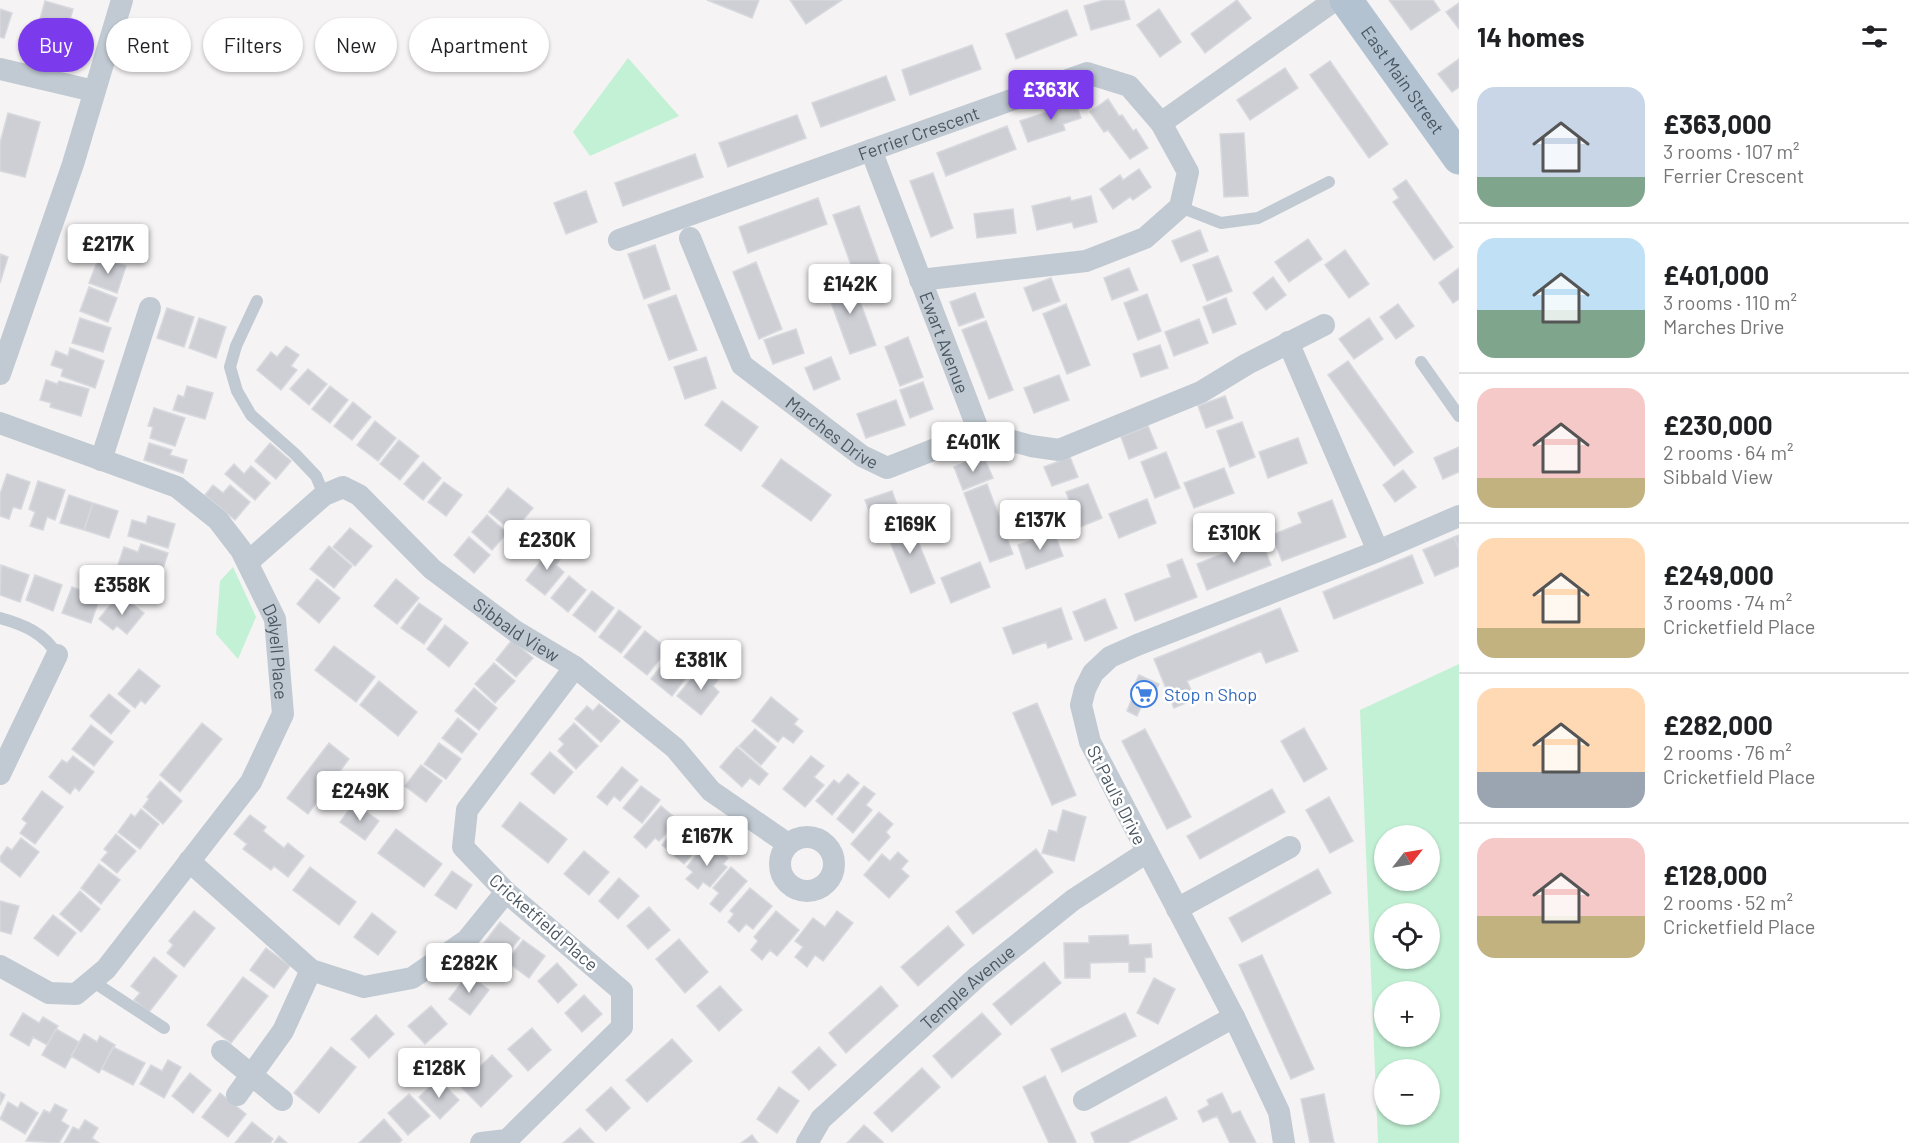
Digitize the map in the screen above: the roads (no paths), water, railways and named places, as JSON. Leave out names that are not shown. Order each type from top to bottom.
[{"type":"main road","name":"East Main Street","points":[[1346,0],[1457,151]]},
{"type":"street","points":[[0,374],[73,164],[122,0]]},
{"type":"street","points":[[1161,123],[1335,0]]},
{"type":"street","points":[[0,69],[94,91]]},
{"type":"street","name":"Ferrier Crescent","points":[[619,240],[1087,73],[1129,86],[1161,123],[1188,172],[1180,207]]},
{"type":"street","name":"Ewart Avenue","points":[[871,150],[979,432]]},
{"type":"street","points":[[920,280],[1086,261],[1145,238],[1180,207]]},
{"type":"street","name":"Marches Drive","points":[[690,238],[742,365],[862,456],[887,468],[979,432]]},
{"type":"street","points":[[101,460],[150,308]]},
{"type":"street","points":[[979,432],[1031,446],[1059,450],[1201,392],[1288,342],[1324,325]]},
{"type":"street","points":[[1288,342],[1378,551]]},
{"type":"street","name":"Dalyell Place","points":[[0,423],[177,487],[218,520],[248,562],[275,619],[283,714],[251,782],[106,969],[76,994],[49,993],[0,966]]},
{"type":"street","name":"Sibbald View","points":[[324,495],[343,487],[359,495],[432,569],[515,631],[575,666],[675,748],[711,791],[788,844]]},
{"type":"street","points":[[248,562],[324,495]]},
{"type":"street","name":"St Paul's Drive","points":[[1284,1143],[1279,1112],[1234,1017],[1090,742],[1081,705],[1085,689],[1093,673],[1110,657],[1378,551],[1459,516]]},
{"type":"street","points":[[0,774],[57,656]]},
{"type":"street","name":"Cricketfield Place","points":[[481,1143],[507,1140],[622,1027],[622,991],[506,892],[463,848],[467,810],[575,666]]},
{"type":"street","points":[[1177,909],[1290,848]]},
{"type":"street","name":"Temple Avenue","points":[[807,1143],[821,1119],[978,976],[1073,900],[1147,852]]},
{"type":"street","points":[[189,861],[310,970],[364,987],[412,978],[467,940],[506,892]]},
{"type":"street","points":[[237,1095],[283,1031],[310,970]]},
{"type":"street","points":[[1084,1100],[1234,1017]]},
{"type":"street","points":[[222,1051],[282,1100]]},
{"type":"lane","points":[[1180,207],[1221,223],[1258,218],[1329,182]]},
{"type":"lane","points":[[257,301],[236,346],[230,367],[237,391],[251,415],[295,453],[316,476],[324,495]]},
{"type":"lane","points":[[1421,362],[1459,416]]},
{"type":"lane","points":[[0,618],[25,625],[52,647],[57,656]]},
{"type":"lane","points":[[92,981],[164,1028]]},
{"type":"place","name":"Stop n Shop","points":[[1144,694]]}]
